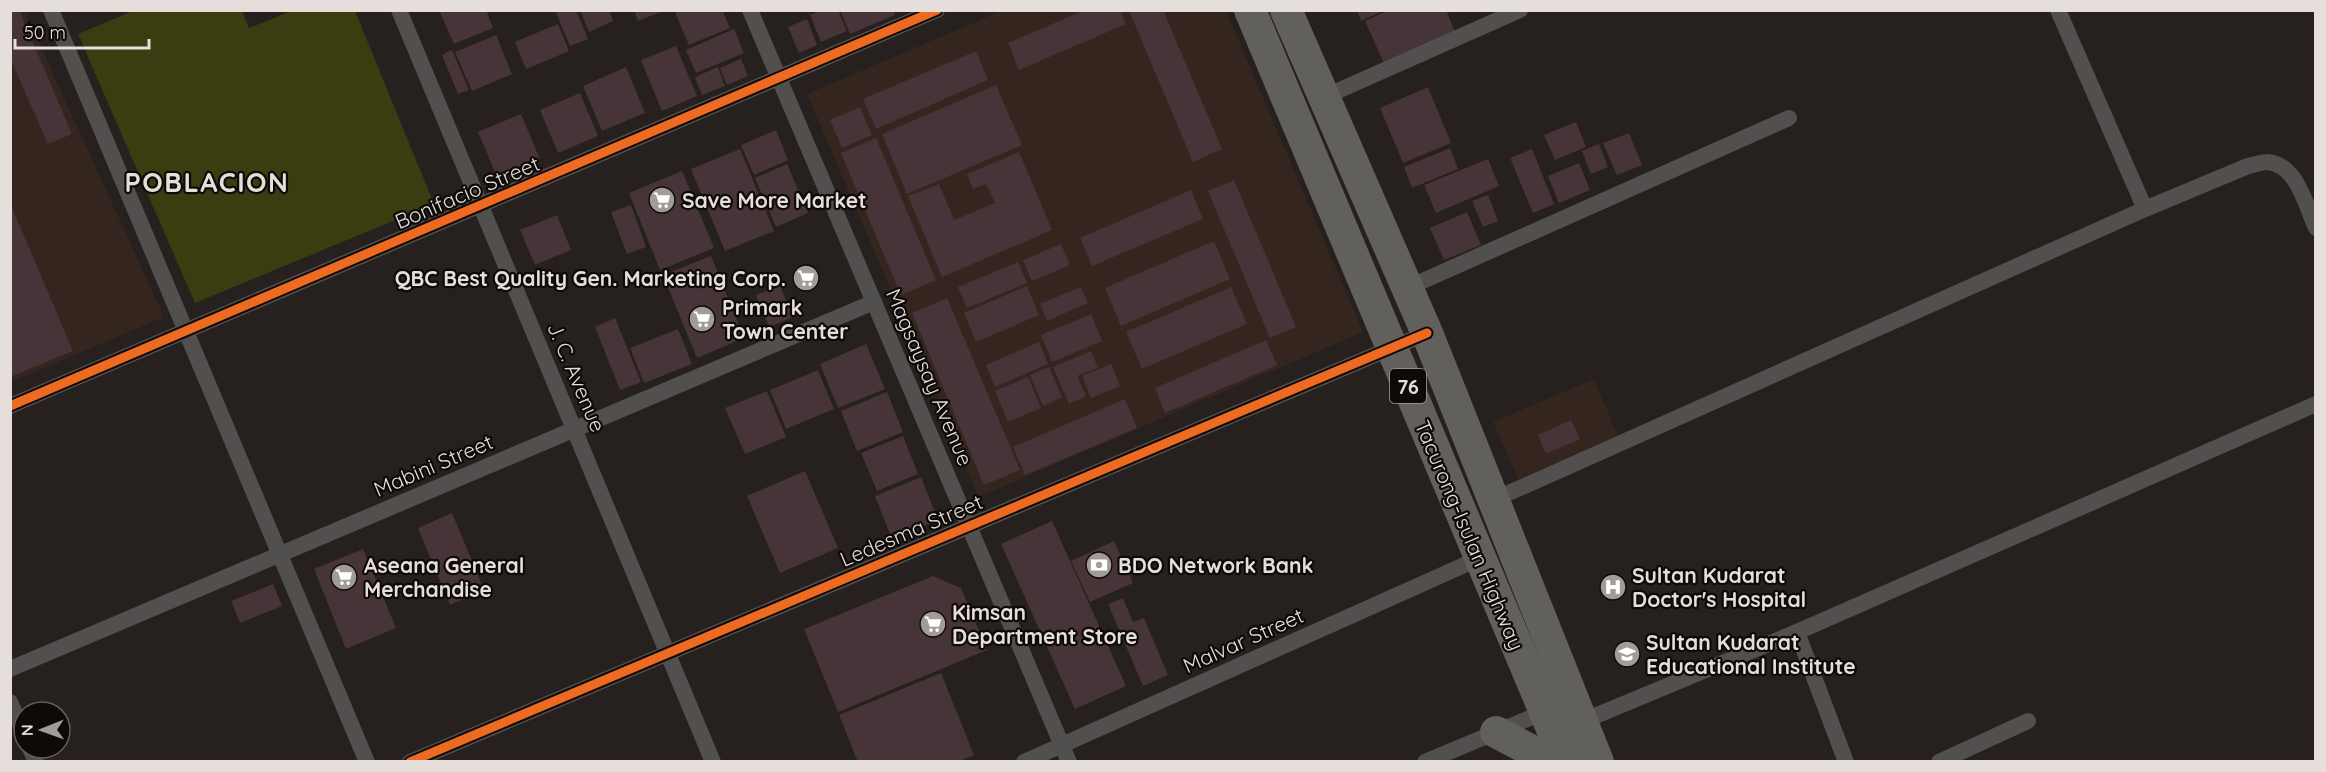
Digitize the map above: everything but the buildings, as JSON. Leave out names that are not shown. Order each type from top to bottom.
[{"type":"highway","name":"Tacurong-Isulan Highway","points":[[1250,10],[1566,762]]},
{"type":"highway","name":"Tacurong-Isulan Highway","points":[[1286,10],[1426,333],[1598,762]]},
{"type":"highway","points":[[1496,732],[1553,762]]},
{"type":"street","points":[[51,10],[367,762]]},
{"type":"street","name":"J. C. Avenue","points":[[399,10],[713,762]]},
{"type":"street","name":"Magsaysay Avenue","points":[[750,10],[1069,762]]},
{"type":"street","name":"Bonifacio Street","points":[[10,406],[937,10]]},
{"type":"street","points":[[1324,97],[1520,10]]},
{"type":"street","points":[[2058,10],[2145,210]]},
{"type":"street","points":[[1407,288],[1789,118]]},
{"type":"street","points":[[1493,500],[2248,166],[2266,162],[2281,165],[2291,173],[2316,228]]},
{"type":"street","name":"Mabini Street","points":[[10,669],[874,302]]},
{"type":"street","name":"Ledesma Street","points":[[410,762],[1426,333]]},
{"type":"street","points":[[1583,721],[1797,632],[2316,404]]},
{"type":"street","name":"Malvar Street","points":[[1024,762],[1480,558]]},
{"type":"street","points":[[1797,632],[1846,762]]},
{"type":"street","points":[[1425,762],[1544,712]]},
{"type":"street","points":[[1939,762],[2028,721]]},
{"type":"shaded area","points":[[24,10],[164,317],[11,382],[10,11]]},
{"type":"shaded area","points":[[133,11],[242,11],[249,28],[292,11],[355,11],[434,204],[195,303],[78,34]]},
{"type":"shaded area","points":[[1001,11],[1226,11],[1363,332],[979,497],[807,94]]},
{"type":"shaded area","points":[[1594,379],[1618,436],[1518,479],[1493,422]]},
{"type":"cycle path","points":[[10,406],[937,10]]},
{"type":"cycle path","points":[[410,762],[1427,333]]},
{"type":"place","name":"Save More Market","points":[[662,200]]},
{"type":"place","name":"QBC Best Quality Gen. Marketing Corp.","points":[[806,278]]},
{"type":"place","name":"Primark Town Center","points":[[702,319]]},
{"type":"place","name":"BDO Network Bank","points":[[1099,565]]},
{"type":"place","name":"Aseana General Merchandise","points":[[344,577]]},
{"type":"place","name":"Sultan Kudarat Doctor's Hospital","points":[[1613,587]]},
{"type":"place","name":"Kimsan Department Store","points":[[933,624]]},
{"type":"place","name":"Sultan Kudarat Educational Institute","points":[[1627,654]]},
{"type":"district","name":"POBLACION","points":[[207,182]]}]
